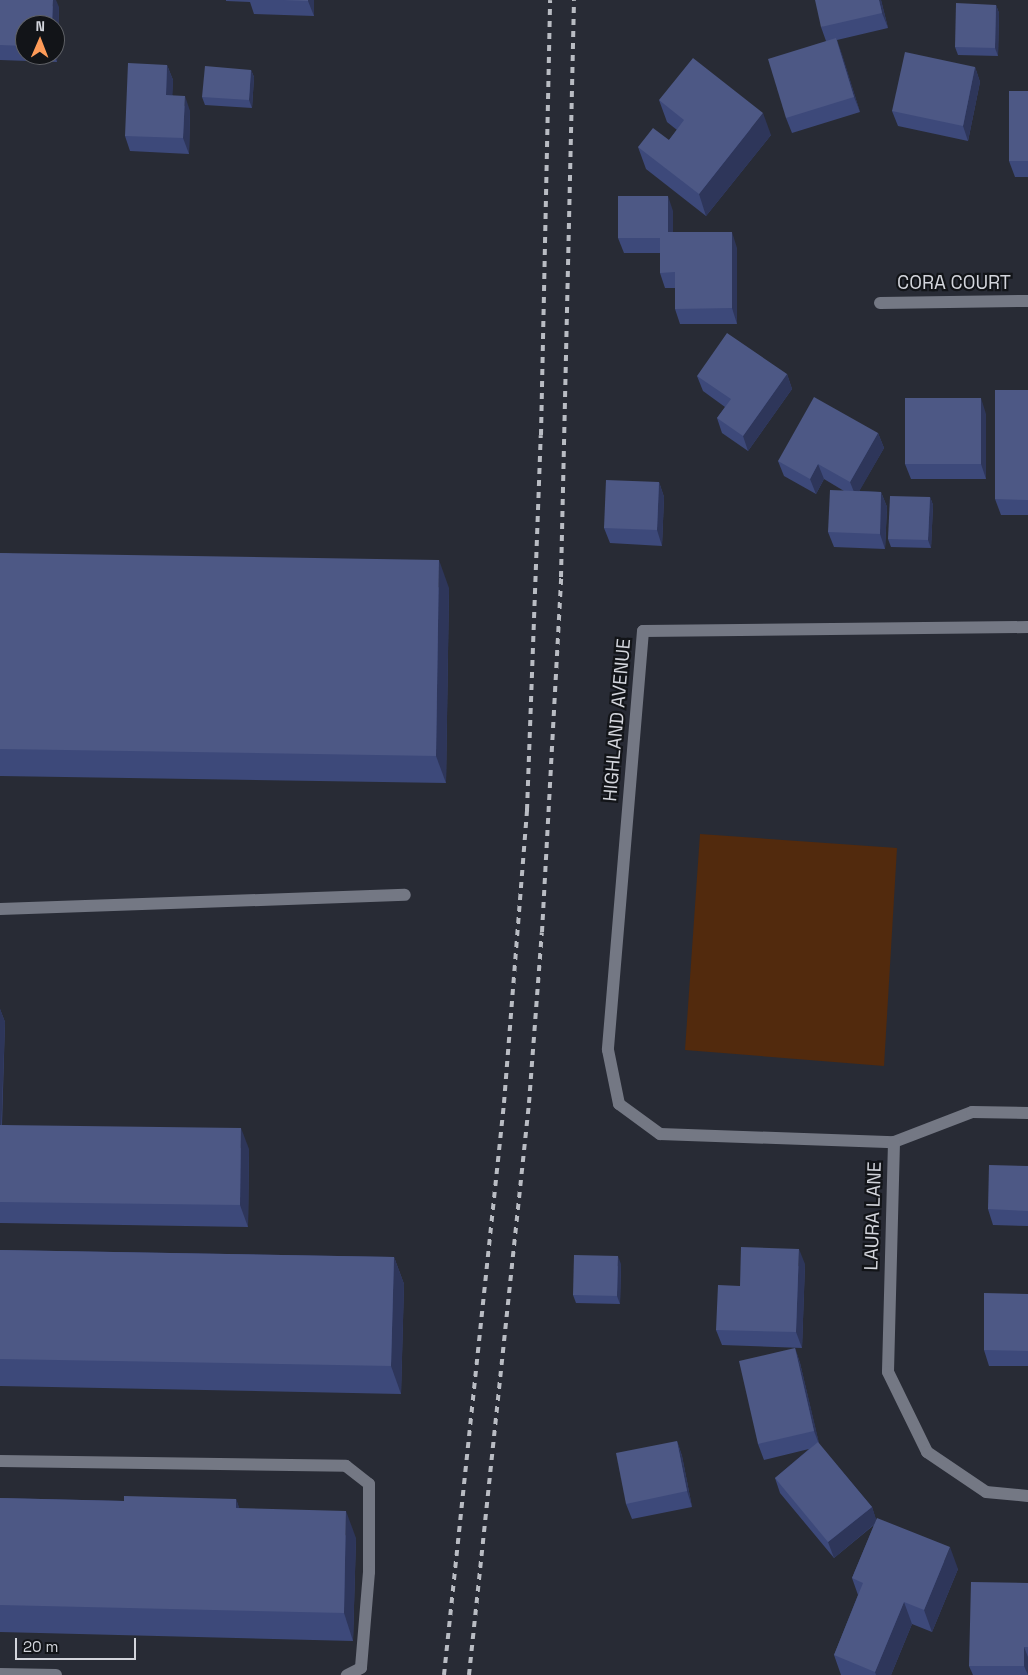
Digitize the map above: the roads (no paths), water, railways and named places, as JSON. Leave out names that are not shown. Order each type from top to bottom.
[{"type":"street","name":"CORA COURT","points":[[880,302],[1028,301]]},
{"type":"street","name":"HIGHLAND AVENUE","points":[[619,1104],[608,1050],[643,631],[1028,627]]},
{"type":"street","points":[[0,909],[405,895]]},
{"type":"street","name":"LAURA LANE","points":[[619,1104],[660,1134],[894,1142],[888,1372],[927,1452],[986,1492],[1028,1496]]},
{"type":"street","points":[[894,1142],[972,1112],[1028,1113]]},
{"type":"street","points":[[0,1461],[346,1466],[369,1484],[369,1572],[361,1672],[347,1675]]},
{"type":"street","points":[[0,1674],[56,1675]]},
{"type":"railway","points":[[444,1675],[504,1103],[527,810],[541,435],[550,0]]},
{"type":"railway","points":[[469,1675],[529,1103],[542,932],[561,577],[574,0]]}]
